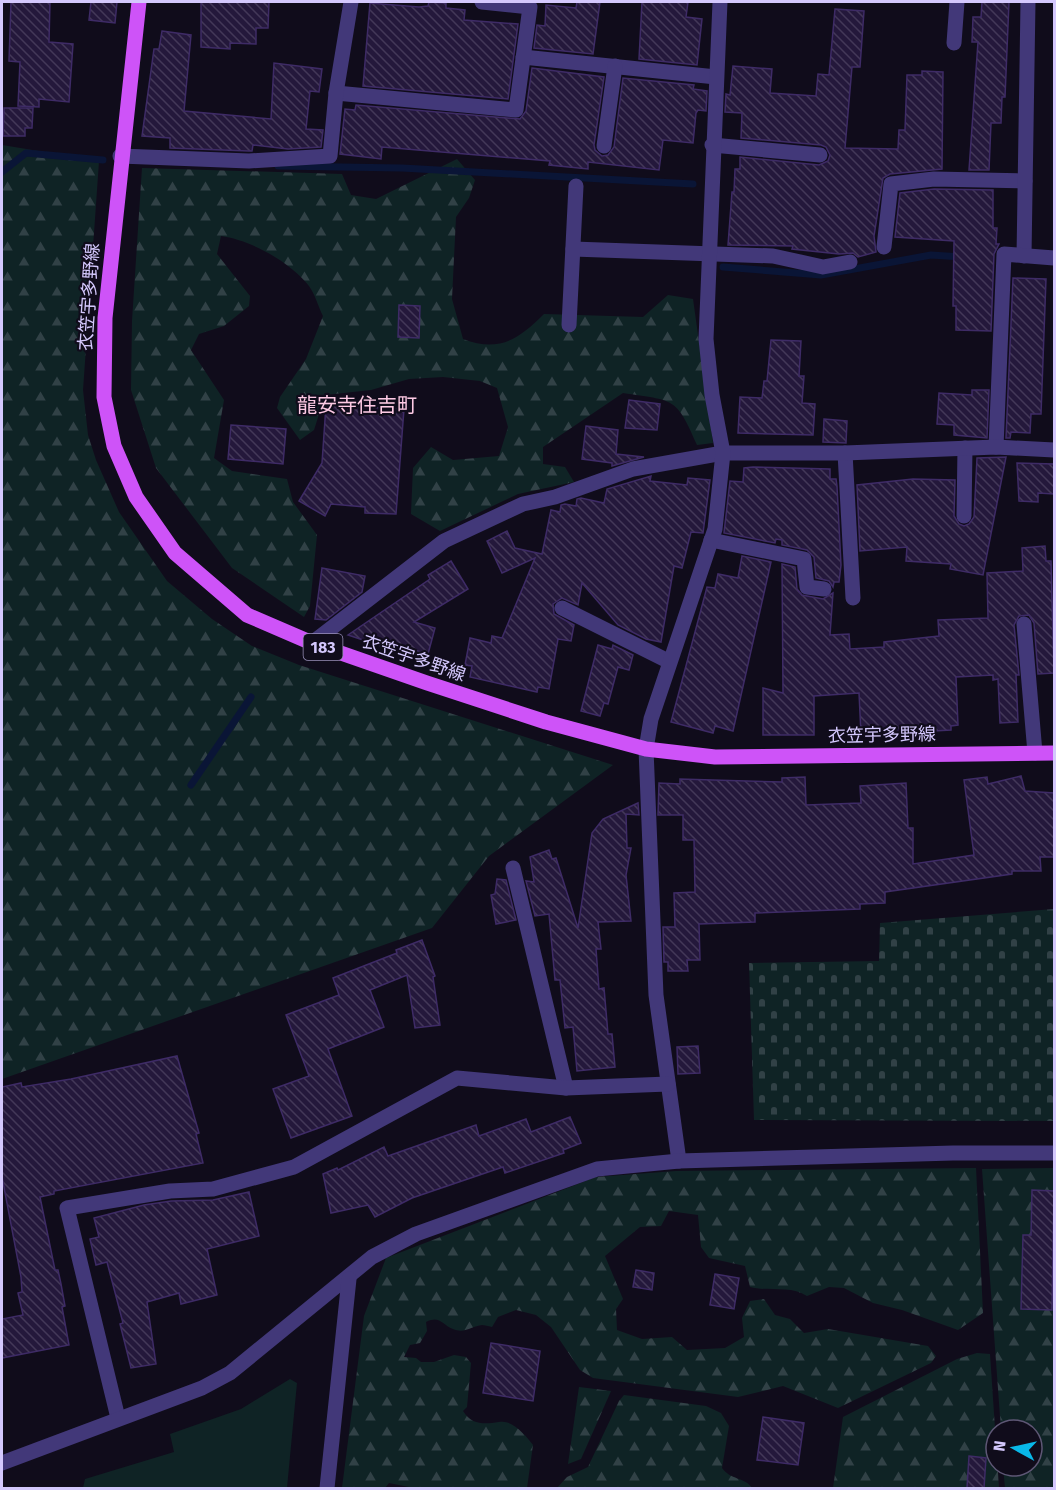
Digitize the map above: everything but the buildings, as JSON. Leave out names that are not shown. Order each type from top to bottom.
[{"type":"main road","name":"衣笠宇多野線","points":[[139,2],[120,156],[105,318],[104,397],[114,446],[136,497],[175,553],[247,615],[312,643],[535,718],[646,749],[715,757],[1054,753]]},
{"type":"street","points":[[120,156],[249,161],[330,156],[336,93],[351,2]]},
{"type":"street","points":[[336,93],[516,110],[530,7],[482,2]]},
{"type":"street","points":[[679,1161],[656,995],[646,749],[651,718],[668,661],[711,540],[720,504],[723,453],[712,395],[706,339],[712,146],[720,2]]},
{"type":"street","points":[[954,43],[957,2]]},
{"type":"street","points":[[1024,256],[1029,2]]},
{"type":"street","points":[[523,57],[716,76]]},
{"type":"street","points":[[604,146],[615,66]]},
{"type":"street","points":[[712,146],[820,155]]},
{"type":"street","points":[[884,247],[891,184],[934,179],[1025,181]]},
{"type":"street","points":[[569,325],[576,186]]},
{"type":"street","points":[[573,249],[773,256],[823,267],[850,262]]},
{"type":"street","points":[[996,447],[1004,254],[1054,258]]},
{"type":"street","points":[[312,643],[444,541],[522,504],[555,498],[633,469],[723,453],[845,453],[996,447],[1054,450]]},
{"type":"street","points":[[964,516],[965,448]]},
{"type":"street","points":[[845,453],[853,598]]},
{"type":"street","points":[[711,540],[804,559],[807,587],[824,589]]},
{"type":"street","points":[[562,608],[668,661]]},
{"type":"street","points":[[1024,624],[1035,753]]},
{"type":"street","points":[[513,868],[566,1088]]},
{"type":"street","points":[[117,1418],[67,1208],[171,1191],[213,1190],[294,1167],[457,1078],[566,1088],[668,1084]]},
{"type":"street","points":[[2,1463],[202,1388],[230,1374],[349,1279],[372,1257],[416,1234],[597,1169],[679,1161],[953,1153],[1054,1153]]},
{"type":"street","points":[[327,1488],[349,1279]]},
{"type":"green space","points":[[2,145],[99,161],[83,390],[88,435],[96,460],[119,512],[167,581],[212,619],[252,646],[299,665],[613,765],[489,856],[432,928],[2,1079]]},
{"type":"green space","points":[[457,159],[475,180],[469,198],[456,217],[452,299],[463,339],[487,345],[498,344],[517,337],[544,314],[643,317],[668,295],[693,299],[713,443],[697,445],[684,417],[671,404],[663,400],[623,393],[543,447],[543,464],[565,467],[574,482],[518,494],[440,531],[411,514],[413,468],[431,447],[453,460],[499,456],[508,427],[497,388],[480,381],[443,377],[409,379],[371,390],[325,395],[314,430],[300,440],[277,408],[280,397],[306,359],[323,316],[311,289],[301,277],[281,261],[245,242],[221,236],[217,254],[250,296],[249,306],[224,326],[199,334],[191,350],[224,400],[214,458],[232,471],[287,479],[293,502],[317,535],[310,606],[304,617],[232,568],[156,468],[131,390],[132,321],[142,168],[342,174],[351,195],[376,199]]},
{"type":"green space","points":[[1054,909],[1054,1121],[754,1120],[749,963],[879,961],[880,923]]},
{"type":"green space","points":[[976,1168],[983,1313],[958,1330],[902,1310],[873,1303],[844,1288],[829,1287],[807,1296],[794,1291],[750,1287],[745,1266],[709,1258],[701,1247],[698,1215],[669,1211],[661,1226],[640,1227],[605,1256],[623,1299],[616,1309],[617,1330],[642,1339],[672,1337],[687,1350],[725,1348],[744,1337],[742,1318],[750,1301],[764,1299],[775,1315],[790,1319],[804,1333],[828,1329],[928,1346],[936,1356],[931,1363],[838,1408],[783,1386],[738,1397],[593,1378],[580,1370],[551,1327],[536,1315],[516,1310],[498,1317],[492,1327],[482,1325],[457,1330],[438,1320],[431,1320],[426,1322],[427,1331],[420,1343],[410,1345],[404,1357],[416,1358],[421,1362],[434,1362],[454,1355],[466,1357],[471,1363],[467,1407],[463,1411],[475,1422],[509,1423],[530,1441],[533,1445],[527,1488],[414,1488],[389,1483],[385,1488],[342,1488],[364,1316],[386,1258],[596,1177],[676,1171]]},
{"type":"green space","points":[[1054,1168],[1054,1488],[1005,1488],[1004,1478],[1044,1478],[1044,1418],[1000,1418],[982,1169]]},
{"type":"green space","points":[[977,1353],[990,1354],[994,1418],[984,1418],[984,1478],[998,1478],[999,1488],[833,1488],[843,1417],[957,1359]]},
{"type":"green space","points":[[290,1379],[297,1383],[287,1488],[83,1488],[85,1479],[174,1452],[170,1434],[241,1409]]},
{"type":"green space","points":[[579,1387],[611,1391],[581,1459],[568,1464]]},
{"type":"green space","points":[[624,1395],[706,1406],[721,1413],[729,1426],[722,1468],[729,1475],[749,1484],[752,1488],[557,1488],[567,1477],[588,1467]]},
{"type":"waterway","points":[[2,172],[26,153],[103,160]]},
{"type":"waterway","points":[[278,166],[402,168],[693,184]]},
{"type":"waterway","points":[[723,267],[821,275],[931,255],[962,257]]},
{"type":"waterway","points":[[191,785],[251,697]]},
{"type":"district","name":"龍安寺住吉町","points":[[357,405]]}]
